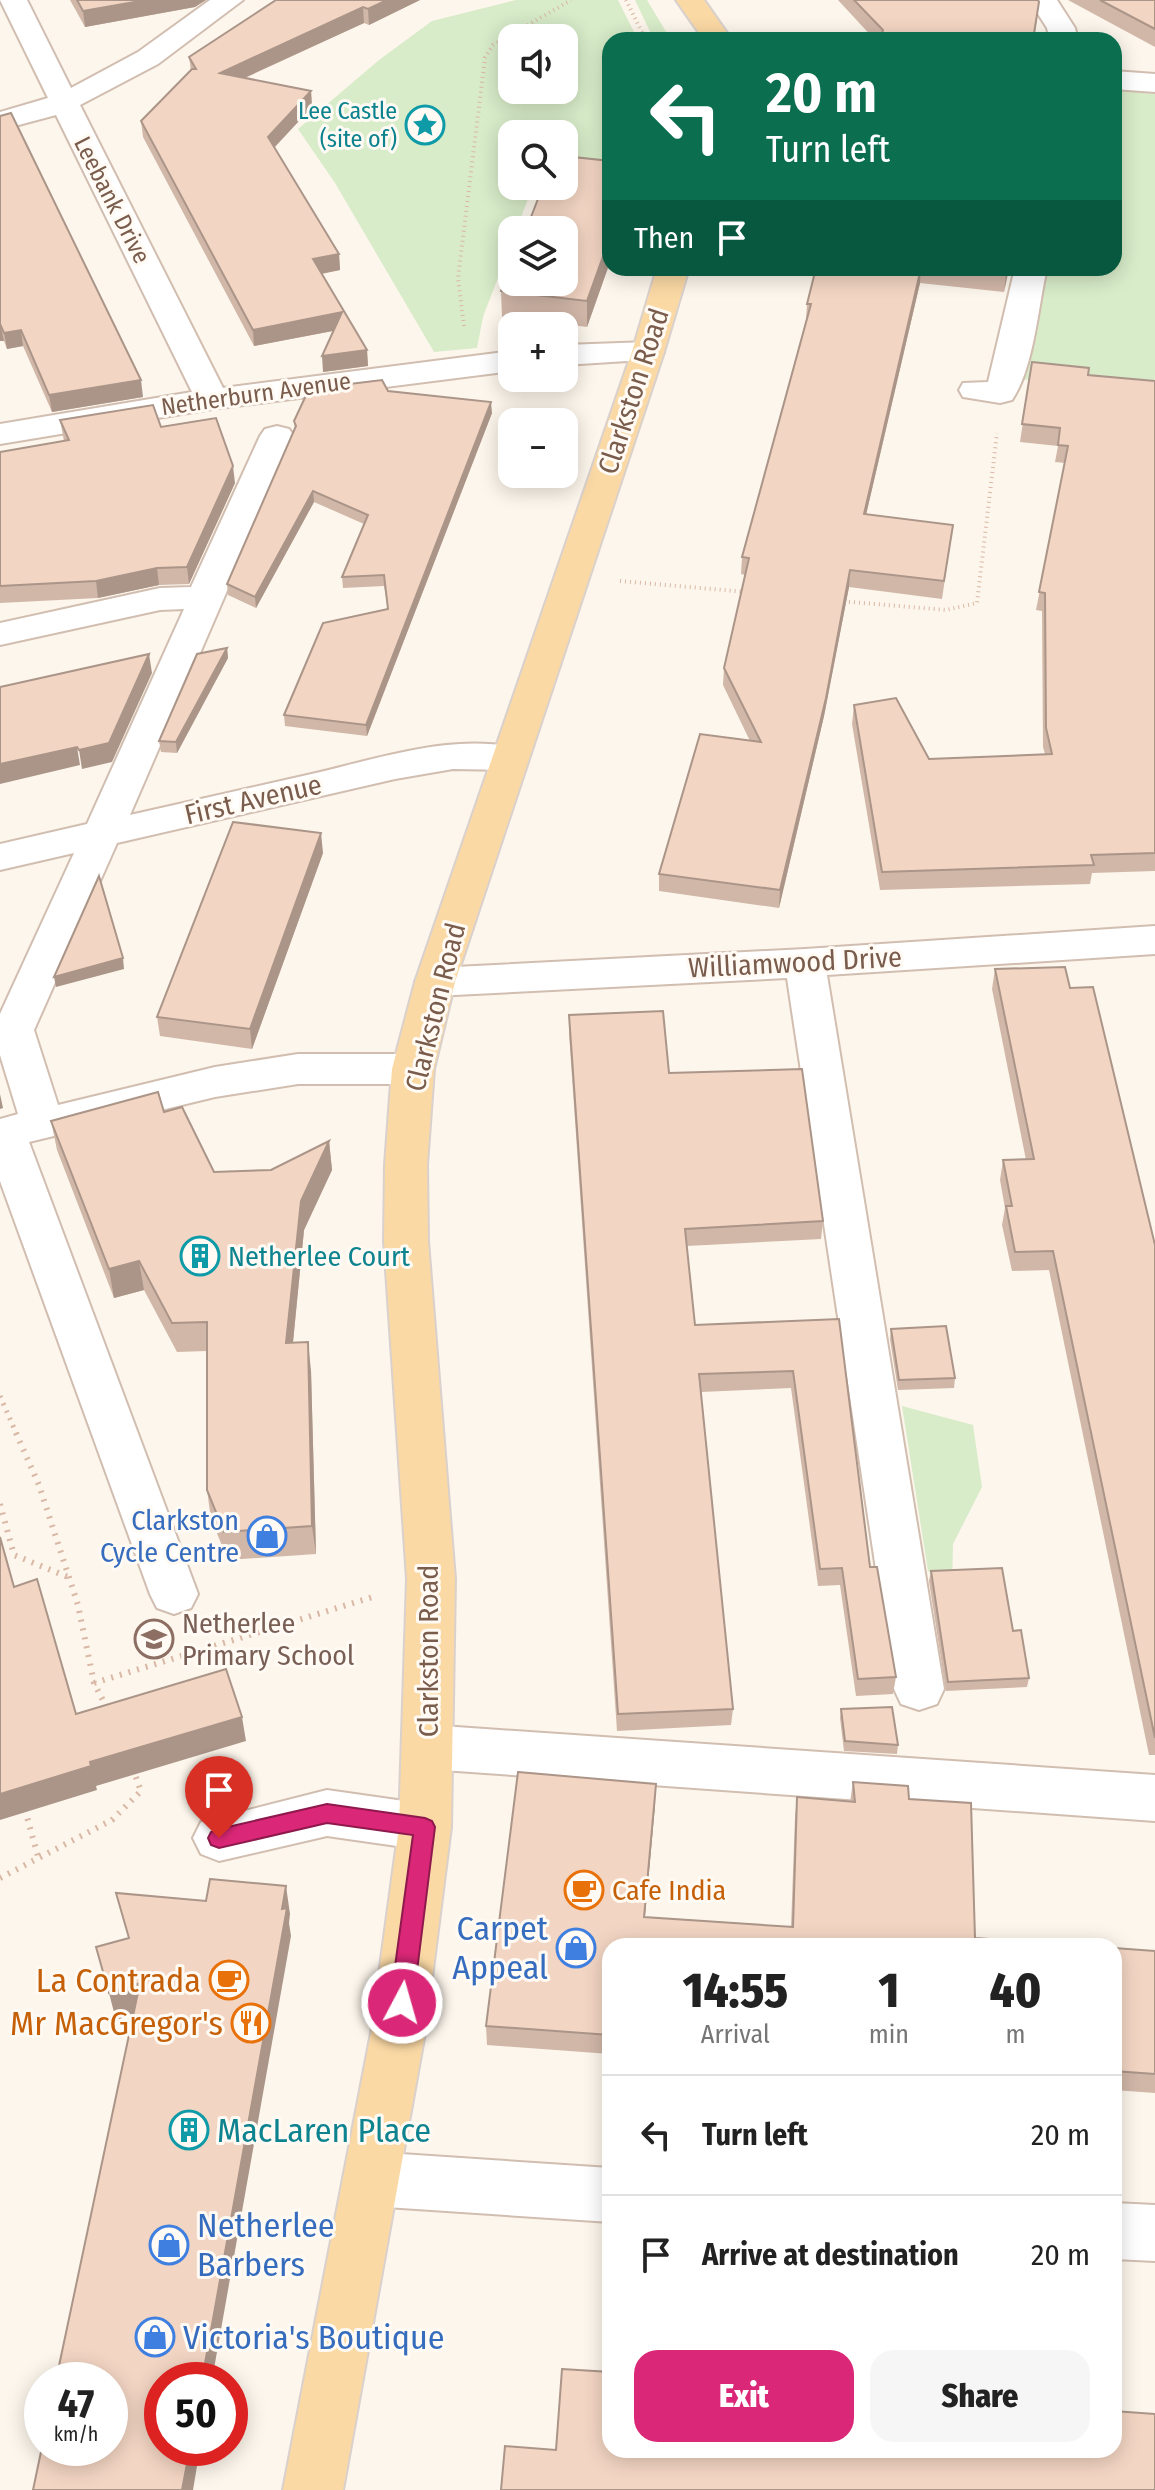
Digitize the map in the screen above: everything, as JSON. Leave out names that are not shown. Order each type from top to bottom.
[{"type":"main road","points":[[690,0],[712,32]]},
{"type":"main road","name":"Clarkston Road","points":[[425,1827],[431,1579],[406,1241],[406,1165],[413,1069],[435,982],[648,352],[671,276]]},
{"type":"main road","points":[[313,2490],[398,2033],[425,1827]]},
{"type":"street","name":"Leebank Drive","points":[[13,0],[212,399]]},
{"type":"street","points":[[0,121],[62,101],[146,60],[229,0]]},
{"type":"street","points":[[1043,0],[1062,32]]},
{"type":"street","points":[[1122,81],[1155,83]]},
{"type":"street","points":[[987,392],[1009,370],[1029,276]]},
{"type":"street","points":[[578,354],[648,352]]},
{"type":"street","name":"Netherburn Avenue","points":[[0,434],[212,399],[498,362]]},
{"type":"street","points":[[174,1594],[15,1130],[13,1030],[199,619],[204,597],[277,436]]},
{"type":"street","points":[[0,634],[160,599],[204,597]]},
{"type":"street","name":"First Avenue","points":[[0,857],[395,767],[453,757],[509,758]]},
{"type":"street","name":"Williamwood Drive","points":[[435,982],[805,963],[1155,940]]},
{"type":"street","points":[[805,963],[919,1689]]},
{"type":"street","points":[[15,1130],[215,1082],[298,1069],[413,1069]]},
{"type":"street","points":[[428,1747],[1155,1798]]},
{"type":"street","points":[[219,1838],[327,1813],[425,1827]]},
{"type":"street","points":[[371,2179],[602,2194]]},
{"type":"street","points":[[1122,2231],[1155,2233]]},
{"type":"path","points":[[473,365],[460,312],[458,278],[485,58],[493,45],[571,0]]},
{"type":"path","points":[[626,0],[642,32]]},
{"type":"path","points":[[837,601],[946,610],[977,603],[987,392]]},
{"type":"path","points":[[571,577],[759,594]]},
{"type":"path","points":[[0,1396],[11,1415],[39,1485],[69,1577],[94,1683],[112,1719]]},
{"type":"path","points":[[0,1504],[2,1524],[14,1555],[69,1577]]},
{"type":"path","points":[[94,1683],[431,1579]]},
{"type":"path","points":[[0,1878],[112,1820],[141,1791],[130,1761]]},
{"type":"path","points":[[25,1810],[39,1860]]},
{"type":"green space","points":[[516,0],[618,0],[634,32],[602,32],[602,179],[578,177],[578,120],[498,120],[498,200],[528,200],[521,216],[498,216],[498,278],[483,317],[477,348],[434,352],[335,183],[298,129],[379,60],[432,21]]},
{"type":"green space","points":[[635,0],[647,0],[666,32],[650,32]]},
{"type":"green space","points":[[1122,91],[1155,94],[1155,393],[1020,379],[1039,276],[1122,276]]},
{"type":"green space","points":[[902,1406],[973,1425],[982,1487],[953,1544],[952,1591],[928,1571]]},
{"type":"building","points":[[77,0],[146,0],[83,11]]},
{"type":"building","points":[[276,0],[387,0],[368,9],[363,7],[220,73],[311,91],[268,137],[339,254],[313,259],[367,350],[322,356],[342,312],[253,330],[141,121],[192,69],[196,69],[189,57]]},
{"type":"building","points":[[854,0],[1039,2],[1034,32],[883,30]]},
{"type":"building","points":[[1100,0],[1155,0],[1155,29]]},
{"type":"building","points":[[11,113],[141,380],[49,395],[21,330],[4,333],[0,324],[0,116]]},
{"type":"building","points":[[578,158],[602,160],[602,259],[587,301],[544,296],[578,296],[578,216],[531,216],[538,200],[578,200]]},
{"type":"building","points":[[814,276],[919,276],[864,514],[953,525],[944,581],[850,570],[826,698],[780,890],[659,874],[700,734],[761,742],[724,668],[749,558],[742,557],[811,304],[807,304]]},
{"type":"building","points":[[1032,362],[1089,368],[1088,375],[1155,381],[1155,853],[1091,855],[1094,865],[882,872],[854,705],[896,698],[929,759],[1052,754],[1046,728],[1045,593],[1039,592],[1068,446],[1058,445],[1060,428],[1022,424]]},
{"type":"building","points":[[382,380],[388,391],[491,402],[366,725],[284,715],[323,623],[388,609],[384,575],[342,577],[368,515],[313,491],[255,597],[227,584],[309,389]]},
{"type":"building","points":[[153,405],[161,427],[216,418],[233,466],[187,567],[157,568],[96,581],[0,586],[0,452],[69,440],[60,420]]},
{"type":"building","points":[[227,648],[176,742],[159,741],[197,654]]},
{"type":"building","points":[[149,654],[109,743],[0,764],[0,687]]},
{"type":"building","points":[[233,822],[321,833],[250,1029],[157,1017]]},
{"type":"building","points":[[99,876],[123,958],[54,977]]},
{"type":"building","points":[[1065,967],[1070,988],[1093,987],[1155,1245],[1155,1738],[1053,1251],[1015,1252],[1006,1206],[1012,1206],[1003,1160],[1034,1159],[995,969]]},
{"type":"building","points":[[663,1011],[669,1073],[802,1069],[823,1221],[685,1229],[695,1325],[839,1319],[870,1567],[877,1567],[896,1677],[858,1679],[842,1568],[820,1569],[793,1371],[699,1374],[733,1709],[618,1714],[569,1015]]},
{"type":"building","points":[[158,1092],[164,1112],[182,1107],[214,1172],[271,1170],[329,1141],[301,1201],[286,1343],[308,1342],[312,1526],[224,1532],[207,1490],[207,1322],[172,1323],[139,1261],[109,1269],[51,1121]]},
{"type":"building","points":[[946,1326],[955,1378],[899,1380],[891,1329]]},
{"type":"building","points":[[0,1537],[14,1587],[37,1579],[76,1714],[226,1669],[242,1717],[90,1762],[91,1766],[0,1794]]},
{"type":"building","points":[[1002,1568],[1013,1631],[1021,1630],[1029,1678],[948,1682],[931,1571]]},
{"type":"building","points":[[892,1707],[898,1745],[845,1741],[841,1709]]},
{"type":"building","points":[[518,1772],[656,1784],[644,1917],[793,1927],[797,1797],[855,1802],[853,1782],[908,1786],[909,1799],[971,1803],[975,1938],[602,1938],[602,2034],[486,2026]]},
{"type":"building","name":"MacLaren Place","points":[[210,1879],[286,1886],[282,1909],[287,1908],[205,2362],[144,2362],[144,2466],[187,2466],[182,2490],[33,2490],[38,2466],[128,2466],[128,2362],[60,2362],[140,1983],[109,1993],[96,1947],[129,1938],[116,1893],[206,1901]]},
{"type":"building","points":[[1122,1949],[1155,1951],[1155,2074],[1122,2072]]},
{"type":"building","points":[[562,2369],[602,2372],[602,2458],[1122,2458],[1122,2412],[1155,2414],[1155,2490],[501,2490],[505,2446],[556,2450]]},
{"type":"place","name":"Lee Castle (site of)","points":[[425,125]]},
{"type":"place","name":"Netherlee Court","points":[[200,1256]]},
{"type":"place","name":"Clarkston Cycle Centre","points":[[267,1536]]},
{"type":"place","name":"Netherlee Primary School","points":[[154,1639]]},
{"type":"place","name":"Cafe India","points":[[584,1890]]},
{"type":"place","name":"Carpet Appeal","points":[[576,1948]]},
{"type":"place","name":"La Contrada","points":[[229,1980]]},
{"type":"place","name":"Mr MacGregor's","points":[[251,2023]]},
{"type":"place","name":"MacLaren Place","points":[[189,2130]]},
{"type":"place","name":"Netherlee Barbers","points":[[169,2245]]},
{"type":"place","name":"Victoria's Boutique","points":[[155,2337]]},
{"type":"route","points":[[219,1838],[327,1813],[425,1827],[402,2003]]}]
